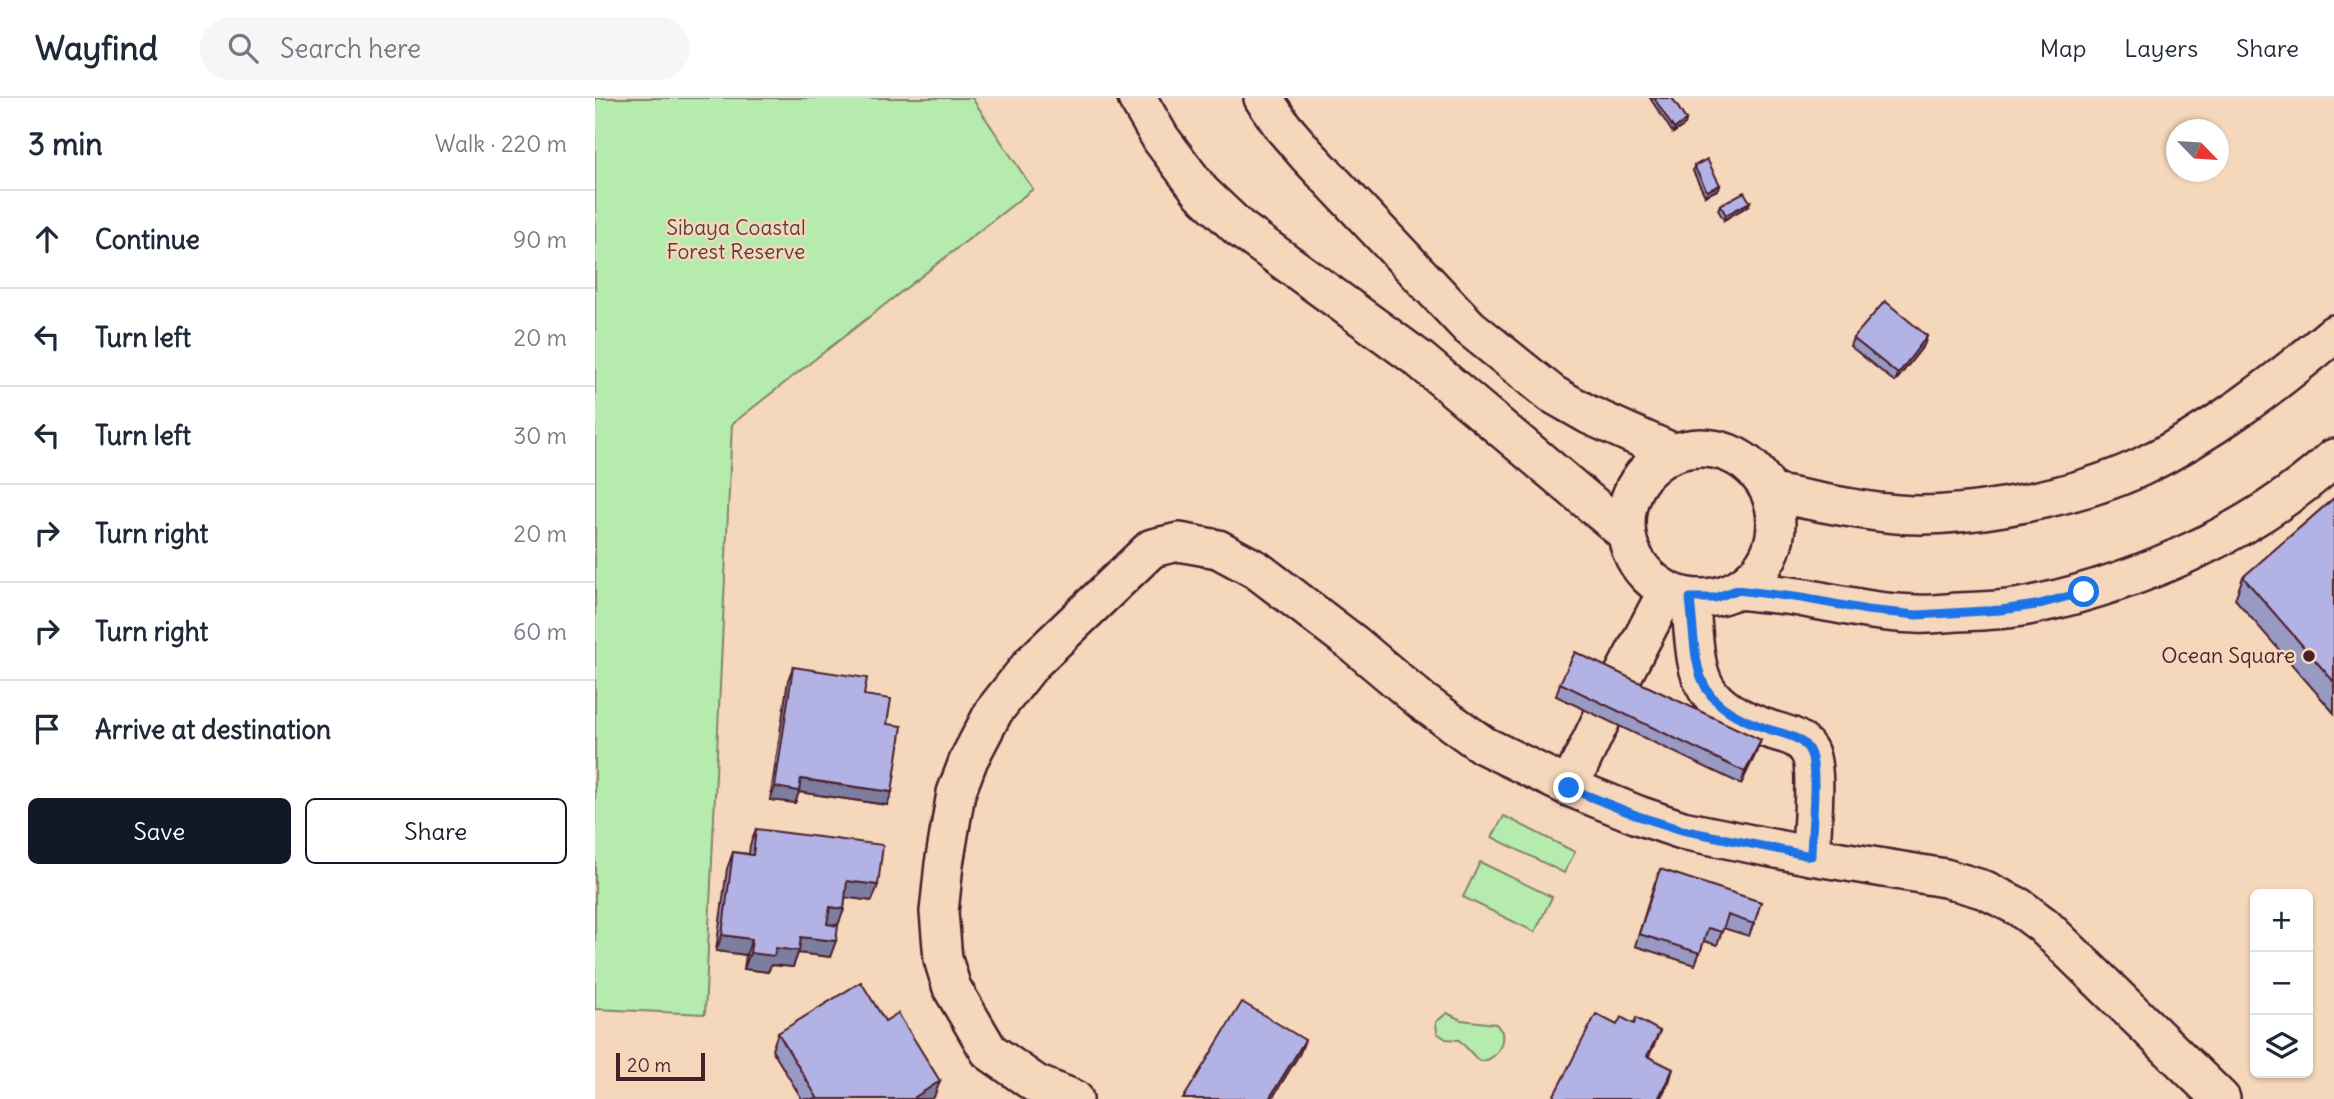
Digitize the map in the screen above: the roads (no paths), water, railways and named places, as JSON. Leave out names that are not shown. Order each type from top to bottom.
[{"type":"street","points":[[1137,98],[1161,139],[1201,192],[1238,228],[1419,359],[1626,533]]},
{"type":"street","points":[[1263,98],[1307,155],[1469,327],[1552,394],[1589,415],[1674,453]]},
{"type":"street","points":[[1771,493],[1896,514],[1933,515],[1969,513],[2084,489],[2140,467],[2201,434],[2262,391],[2334,334]]},
{"type":"street","points":[[1696,448],[1719,449],[1741,458],[1758,473],[1771,493],[1776,514],[1776,537],[1768,558],[1755,577],[1737,590],[1714,598],[1678,595],[1647,576],[1633,556],[1626,533],[1627,508],[1636,485],[1652,466],[1674,453],[1696,448]]},
{"type":"street","points":[[1737,590],[1917,615],[2036,605],[2136,574],[2200,546],[2261,515],[2311,479],[2334,458]]},
{"type":"street","points":[[1074,1099],[1037,1084],[989,1051],[953,988],[943,959],[939,912],[956,793],[969,759],[994,711],[1032,663],[1152,548],[1179,542],[1218,549],[1257,570],[1423,702],[1483,745],[1569,788],[1638,816],[1682,830],[1811,856],[1945,878],[1985,890],[2019,907],[2043,925],[2221,1099]]},
{"type":"street","points":[[1569,788],[1610,702],[1678,595]]},
{"type":"street","points":[[1678,595],[1697,669],[1709,694],[1722,708],[1741,719],[1801,741],[1812,758],[1811,856]]},
{"type":"place","name":"Ocean Square","points":[[2309,656]]},
{"type":"park label","name":"Sibaya Coastal Forest Reserve","points":[[736,240]]}]
